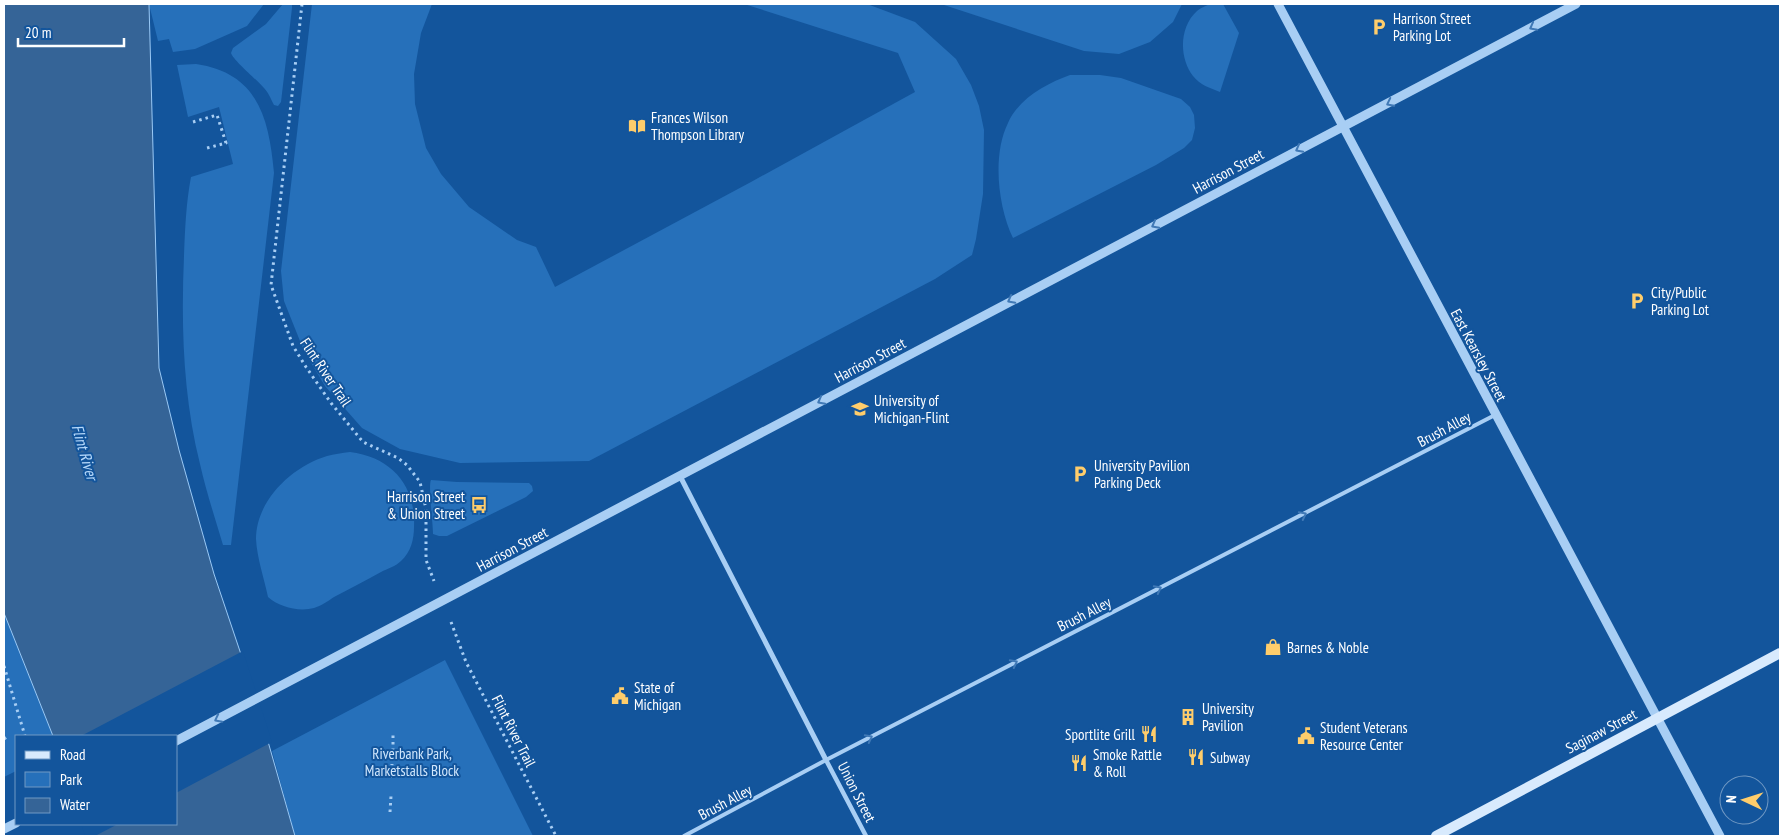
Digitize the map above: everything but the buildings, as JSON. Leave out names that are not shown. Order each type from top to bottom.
[{"type":"main road","name":"Saginaw Street","points":[[1436,836],[1780,653]]},
{"type":"street","name":"East Kearsley Street","points":[[1278,4],[1720,836]]},
{"type":"street","name":"Harrison Street","points":[[178,740],[1576,4]]},
{"type":"street","points":[[680,476],[826,760]]},
{"type":"street","name":"Union Street","points":[[826,760],[866,836]]},
{"type":"lane","name":"Brush Alley","points":[[684,836],[826,760],[1496,415]]},
{"type":"path","name":"Flint River Trail","points":[[302,4],[271,284],[294,346],[331,403],[363,442],[398,458],[408,465],[420,482],[426,509],[425,550],[428,567]]},
{"type":"path","points":[[193,122],[218,115],[226,143],[208,148]]},
{"type":"path","name":"Flint River Trail","points":[[456,634],[466,662],[556,836]]},
{"type":"path","points":[[4,666],[25,735]]},
{"type":"path","points":[[393,734],[393,751]]},
{"type":"path","points":[[392,764],[392,778]]},
{"type":"path","points":[[390,812],[391,796]]},
{"type":"green space","points":[[149,4],[264,4],[247,26],[195,49],[173,52],[169,39],[158,41]]},
{"type":"green space","points":[[283,4],[292,4],[292,8],[281,102],[278,106],[274,105],[265,90],[231,53],[233,48],[266,24]]},
{"type":"green space","points":[[312,4],[432,4],[421,33],[414,74],[415,104],[426,148],[441,174],[469,207],[517,240],[536,247],[555,287],[915,92],[898,53],[744,4],[867,4],[915,22],[956,59],[971,85],[979,106],[984,130],[983,194],[972,255],[935,279],[589,461],[460,463],[400,449],[362,428],[325,386],[304,351],[284,301],[281,271]]},
{"type":"green space","points":[[941,4],[1182,4],[1173,22],[1150,42],[1119,54],[1084,51]]},
{"type":"green space","points":[[1210,4],[1223,4],[1239,33],[1220,92],[1205,86],[1193,76],[1188,69],[1183,52],[1184,34],[1187,25],[1198,10]]},
{"type":"green space","points":[[196,64],[217,69],[234,77],[247,88],[256,101],[263,117],[272,153],[274,173],[231,545],[223,545],[202,474],[190,413],[183,335],[184,256],[191,177],[233,164],[219,107],[188,117],[177,65]]},
{"type":"green space","points":[[1070,75],[1100,75],[1121,78],[1181,99],[1190,107],[1194,115],[1195,128],[1192,140],[1184,148],[1156,165],[1013,238],[1004,211],[999,181],[1000,150],[1003,136],[1013,114],[1026,99],[1052,82]]},
{"type":"green space","points":[[350,452],[378,460],[389,467],[405,486],[411,498],[414,512],[414,527],[410,549],[397,564],[317,607],[296,609],[278,604],[268,597],[258,553],[256,539],[262,512],[278,487],[301,468],[327,456]]},
{"type":"green space","points":[[431,480],[529,483],[533,491],[526,497],[447,536],[439,536],[433,534],[430,497]]},
{"type":"green space","points":[[4,613],[53,735],[15,735],[15,772],[4,777]]},
{"type":"green space","name":"Riverbank Park, Marketstalls Block","points":[[445,660],[533,836],[295,836],[272,751]]},
{"type":"water","name":"Flint River","points":[[4,4],[149,4],[159,368],[179,450],[214,574],[255,696],[295,836],[88,836],[84,825],[178,825],[178,735],[53,735],[4,613]]},
{"type":"pier","points":[[243,651],[272,742],[178,792],[178,735],[83,735]]},
{"type":"pier","points":[[81,825],[116,825],[95,836],[85,836]]},
{"type":"place","name":"Harrison Street Parking Lot","points":[[1379,27]]},
{"type":"place","name":"Frances Wilson Thompson Library","points":[[637,126]]},
{"type":"place","name":"City/Public Parking Lot","points":[[1637,301]]},
{"type":"place","name":"University of Michigan-Flint","points":[[860,409]]},
{"type":"place","name":"University Pavilion Parking Deck","points":[[1080,474]]},
{"type":"place","name":"Harrison Street & Union Street","points":[[479,505]]},
{"type":"place","name":"Barnes & Noble","points":[[1273,647]]},
{"type":"place","name":"State of Michigan","points":[[620,696]]},
{"type":"place","name":"University Pavilion","points":[[1188,717]]},
{"type":"place","name":"Sportlite Grill","points":[[1149,734]]},
{"type":"place","name":"Student Veterans Resource Center","points":[[1306,736]]},
{"type":"place","name":"Subway","points":[[1196,757]]},
{"type":"place","name":"Smoke Rattle & Roll","points":[[1079,763]]}]
